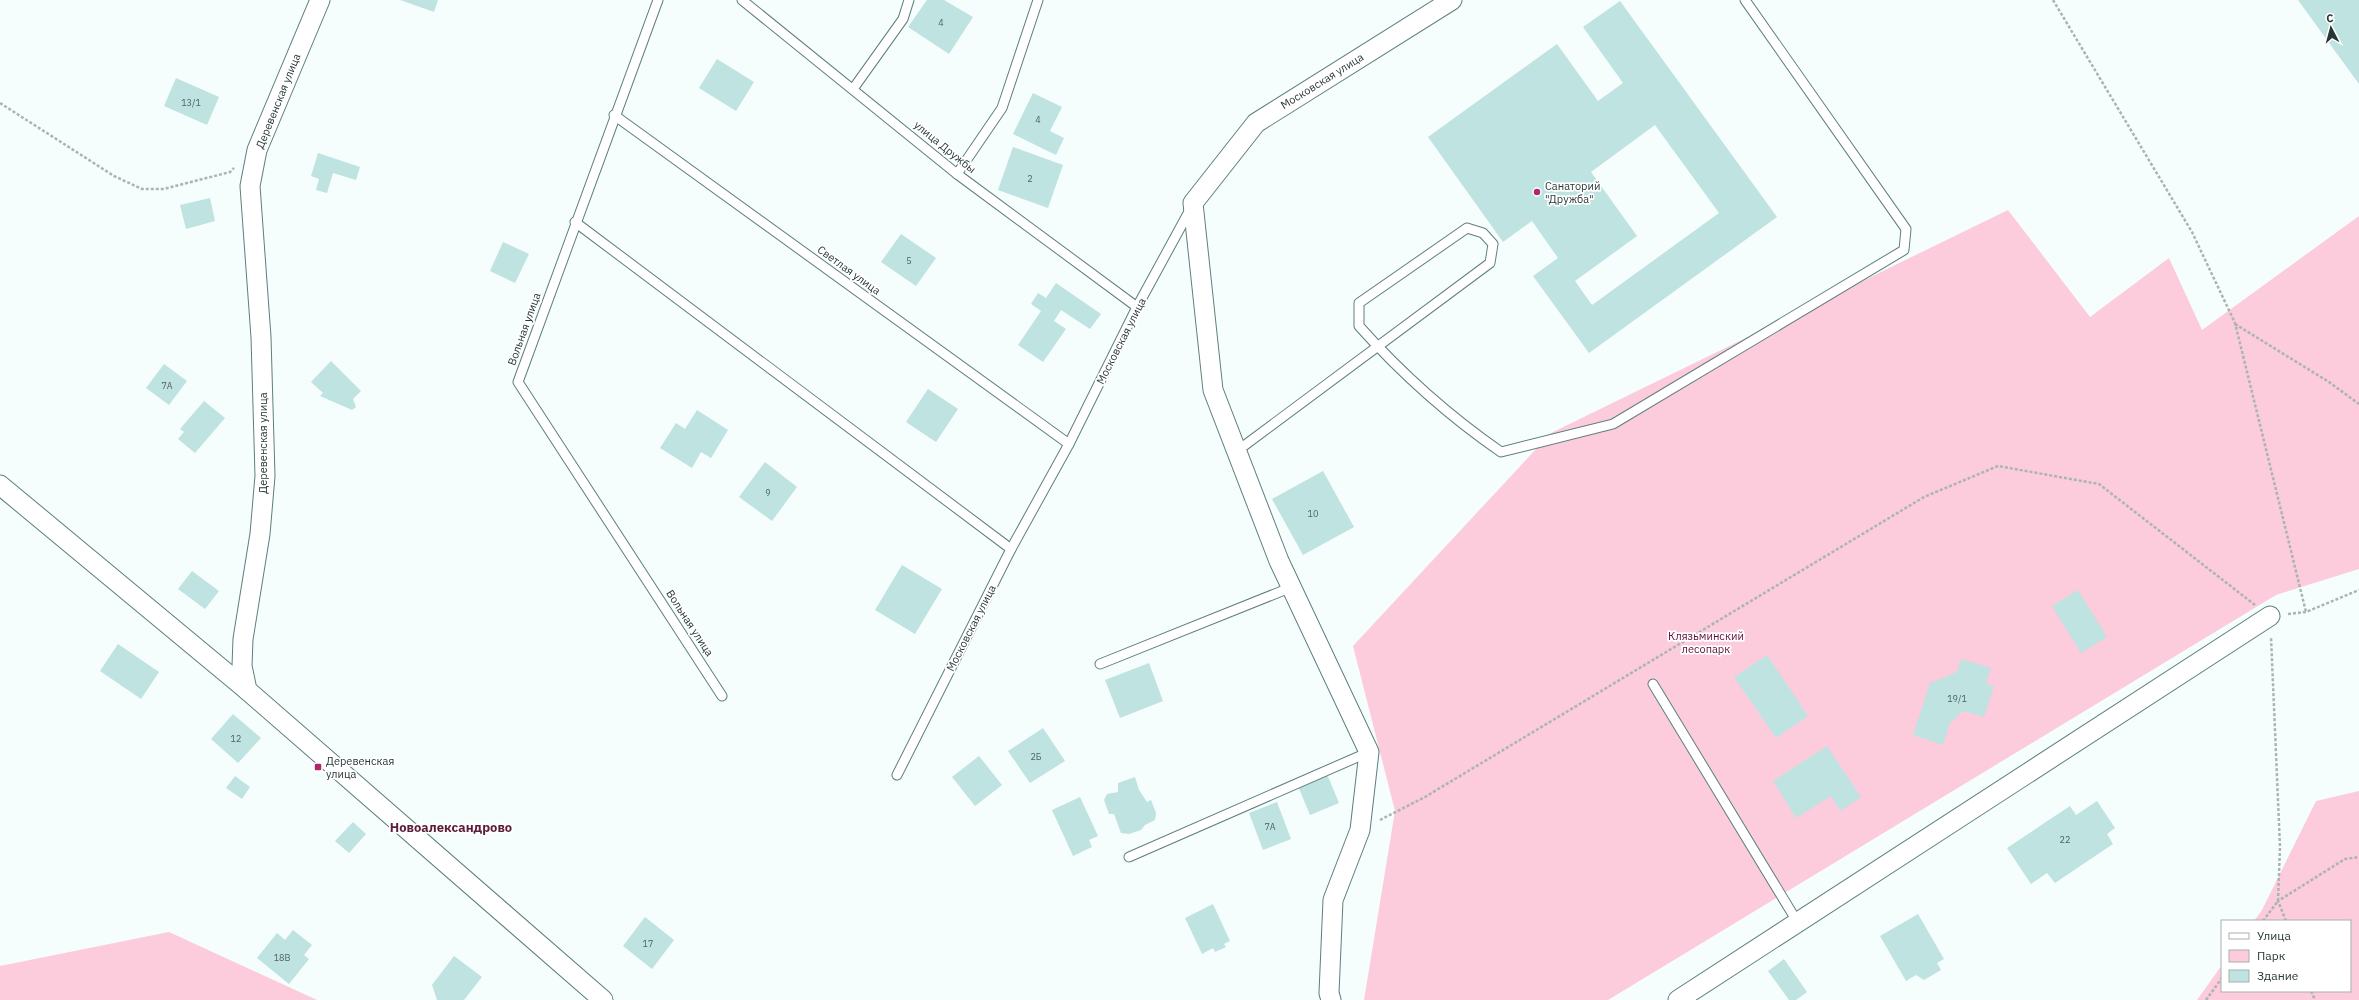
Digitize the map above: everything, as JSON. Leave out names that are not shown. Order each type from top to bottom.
[{"type":"street","name":"Деревенская улица","points":[[247,690],[242,666],[243,639],[260,534],[265,476],[261,337],[250,186],[257,150],[320,0]]},
{"type":"street","name":"Московская улица","points":[[1194,203],[1256,123],[1452,0]]},
{"type":"street","points":[[1194,203],[1213,390],[1292,587],[1369,752],[1360,830],[1334,900],[1329,993],[1331,1000]]},
{"type":"street","points":[[0,485],[247,690],[603,1000]]},
{"type":"street","points":[[1678,1000],[2270,616]]},
{"type":"lane","name":"Вольная улица","points":[[658,0],[614,115],[518,382],[722,696]]},
{"type":"lane","name":"улица Дружбы","points":[[742,0],[957,174],[1137,307]]},
{"type":"lane","points":[[853,89],[903,19],[909,0]]},
{"type":"lane","points":[[957,174],[1002,108],[1038,0]]},
{"type":"lane","points":[[1237,451],[1378,347],[1490,263],[1493,244],[1483,232],[1467,228],[1359,303],[1359,326],[1378,347],[1462,425],[1501,452],[1613,424],[1904,250],[1906,228],[1745,0]]},
{"type":"lane","name":"Светлая улица","points":[[614,115],[1069,444]]},
{"type":"lane","name":"Московская улица","points":[[897,775],[1011,548],[1069,444],[1137,307],[1194,203]]},
{"type":"lane","points":[[575,222],[1011,548]]},
{"type":"lane","points":[[1100,664],[1292,587]]},
{"type":"lane","points":[[1652,684],[1798,923]]},
{"type":"lane","points":[[1129,857],[1369,752]]},
{"type":"path","points":[[2053,0],[2192,232],[2235,323],[2306,612]]},
{"type":"path","points":[[0,103],[114,176],[142,189],[164,189],[230,172],[257,150]]},
{"type":"path","points":[[2235,323],[2329,382],[2359,404]]},
{"type":"path","points":[[1360,830],[1425,797],[1924,497],[1998,466],[2098,484],[2270,616],[2306,612],[2359,590]]},
{"type":"path","points":[[2270,616],[2280,847],[2278,901],[2286,920]]},
{"type":"path","points":[[2264,920],[2278,901],[2345,859],[2359,857]]},
{"type":"path","points":[[2206,1000],[2221,979]]},
{"type":"green space","name":"Клязьминский лесопарк","points":[[2008,210],[2090,317],[2169,258],[2202,330],[2359,216],[2359,569],[2276,595],[1608,1000],[1364,1000],[1395,811],[1353,646],[1551,433]]},
{"type":"green space","points":[[2359,791],[2359,1000],[2197,1000],[2221,966],[2221,992],[2351,992],[2351,920],[2255,920],[2262,910],[2316,801]]},
{"type":"green space","points":[[169,932],[317,1000],[0,1000],[0,966]]},
{"type":"building","points":[[400,0],[438,0],[434,12]]},
{"type":"building","points":[[927,0],[944,0],[973,17],[949,54],[908,27]]},
{"type":"building","points":[[2298,0],[2359,0],[2359,84]]},
{"type":"building","name":"Санаторий \"Дружба\"","points":[[1620,1],[1777,217],[1589,353],[1533,276],[1558,258],[1532,221],[1503,242],[1428,137],[1557,44],[1598,101],[1623,83],[1583,27]],"holes":[[[1655,125],[1719,213],[1592,305],[1575,281],[1637,236],[1591,172]]]},
{"type":"building","points":[[717,59],[754,82],[736,111],[699,88]]},
{"type":"building","points":[[176,78],[219,97],[207,125],[164,106]]},
{"type":"building","points":[[1033,93],[1062,107],[1050,131],[1064,138],[1056,155],[1013,134]]},
{"type":"building","points":[[1013,147],[1063,165],[1048,208],[998,190]]},
{"type":"building","points":[[318,153],[360,167],[356,180],[333,173],[327,193],[316,190],[319,179],[311,176]]},
{"type":"building","points":[[210,198],[215,221],[186,229],[180,205]]},
{"type":"building","points":[[901,234],[936,258],[916,286],[881,262]]},
{"type":"building","points":[[503,242],[529,254],[515,283],[490,271]]},
{"type":"building","points":[[1056,283],[1101,314],[1090,329],[1061,310],[1054,321],[1066,329],[1043,362],[1018,345],[1041,311],[1031,304],[1038,293],[1046,298]]},
{"type":"building","points":[[331,361],[361,391],[353,399],[356,407],[352,410],[320,396],[323,393],[311,382]]},
{"type":"building","points":[[164,364],[187,381],[169,405],[146,388]]},
{"type":"building","points":[[928,389],[958,409],[936,442],[906,422]]},
{"type":"building","points":[[204,401],[225,418],[195,453],[178,439],[184,432],[180,429]]},
{"type":"building","points":[[697,410],[728,430],[711,458],[701,452],[692,468],[660,448],[676,423],[685,429]]},
{"type":"building","points":[[765,462],[797,487],[772,521],[739,497]]},
{"type":"building","points":[[1323,471],[1354,527],[1303,555],[1272,499]]},
{"type":"building","points":[[902,565],[942,589],[915,634],[875,610]]},
{"type":"building","points":[[192,571],[219,591],[205,609],[178,589]]},
{"type":"building","points":[[2078,590],[2107,637],[2081,653],[2052,606]]},
{"type":"building","points":[[118,644],[159,672],[141,699],[100,671]]},
{"type":"building","points":[[1767,655],[1808,716],[1776,738],[1734,677]]},
{"type":"building","points":[[1961,659],[1991,668],[1986,684],[1994,686],[1984,717],[1963,711],[1950,723],[1943,745],[1913,735],[1930,683],[1957,672]]},
{"type":"building","points":[[1149,663],[1163,701],[1120,718],[1105,680]]},
{"type":"building","points":[[233,714],[261,738],[238,763],[211,739]]},
{"type":"building","points":[[1043,728],[1065,761],[1030,783],[1008,751]]},
{"type":"building","points":[[1827,746],[1861,797],[1840,811],[1831,796],[1796,818],[1773,781]]},
{"type":"building","points":[[979,756],[1002,785],[975,806],[952,777]]},
{"type":"building","points":[[1327,774],[1339,803],[1310,815],[1298,786]]},
{"type":"building","points":[[235,776],[250,787],[242,799],[226,788]]},
{"type":"building","points":[[1135,777],[1139,790],[1147,802],[1151,800],[1156,813],[1155,820],[1145,825],[1141,830],[1129,834],[1121,833],[1114,814],[1109,814],[1104,800],[1107,794],[1118,792],[1118,783]]},
{"type":"building","points":[[1080,797],[1098,836],[1089,840],[1092,847],[1073,856],[1052,810]]},
{"type":"building","points":[[2097,801],[2115,828],[2107,834],[2113,844],[2055,883],[2047,873],[2031,884],[2007,848],[2070,806],[2076,815]]},
{"type":"building","points":[[1277,802],[1291,839],[1263,850],[1249,813]]},
{"type":"building","points":[[353,822],[366,834],[349,853],[335,841]]},
{"type":"building","points":[[1213,904],[1230,941],[1224,944],[1226,947],[1215,952],[1213,948],[1202,954],[1185,918]]},
{"type":"building","points":[[1918,914],[1944,959],[1937,963],[1941,970],[1924,980],[1916,975],[1906,981],[1880,936]]},
{"type":"building","points":[[645,917],[674,940],[652,969],[623,946]]},
{"type":"building","points":[[293,930],[312,945],[304,955],[309,959],[289,984],[257,958],[277,933],[285,940]]},
{"type":"building","points":[[454,956],[482,977],[464,1000],[437,1000],[432,985]]},
{"type":"building","points":[[1784,959],[1807,992],[1796,1000],[1789,1000],[1768,971]]},
{"type":"place","name":"Санаторий \"Дружба\"","points":[[1537,192]]},
{"type":"place","name":"Деревенская улица","points":[[318,767]]},
{"type":"district","name":"Новоалександрово","points":[[451,827]]}]
